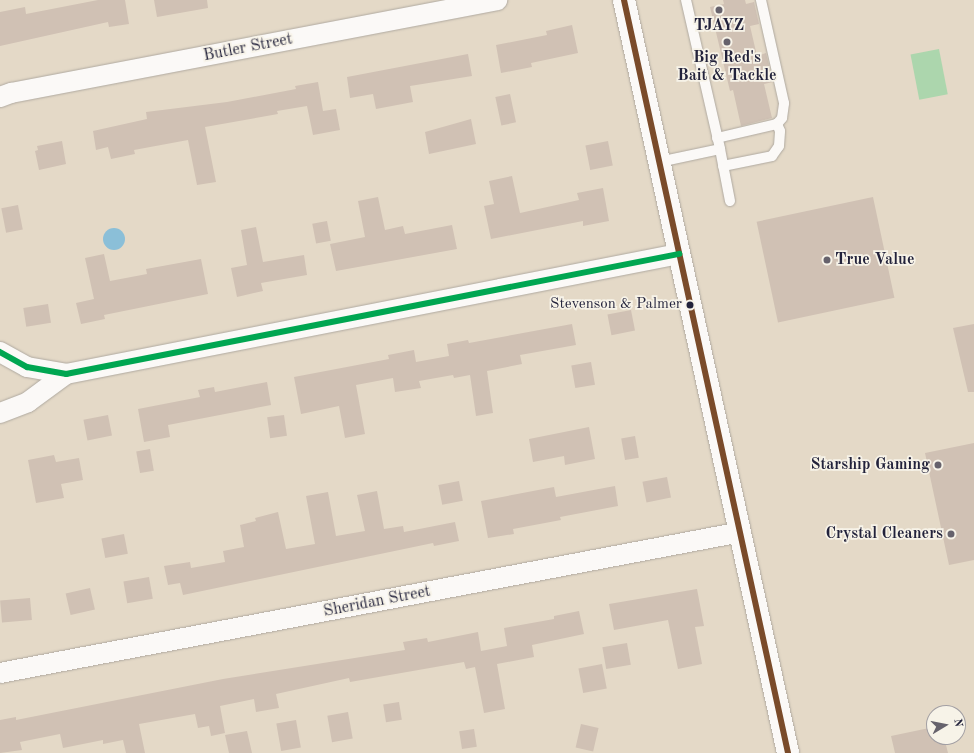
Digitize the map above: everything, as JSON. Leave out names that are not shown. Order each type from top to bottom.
[{"type":"main road","points":[[624,0],[788,753]]},
{"type":"street","name":"Butler Street","points":[[0,97],[11,93],[497,0]]},
{"type":"street","points":[[0,352],[27,367],[66,374],[679,254]]},
{"type":"street","points":[[0,413],[28,402],[66,374]]},
{"type":"street","name":"Sheridan Street","points":[[5,671],[741,532]]},
{"type":"lane","points":[[686,0],[730,201]]},
{"type":"lane","points":[[717,138],[777,124],[782,118],[784,103],[761,0]]},
{"type":"lane","points":[[723,166],[772,156],[779,146],[780,131],[777,124]]},
{"type":"lane","points":[[659,162],[720,150]]},
{"type":"green space","points":[[939,49],[948,94],[919,100],[911,55]]},
{"type":"water","points":[[114,228],[122,231],[125,239],[122,247],[114,250],[106,247],[103,239],[106,231]]},
{"type":"building","points":[[98,0],[125,0],[129,24],[109,27],[108,22],[0,46],[0,12],[25,7],[26,14]]},
{"type":"building","points":[[154,0],[207,0],[208,8],[157,17]]},
{"type":"building","points":[[723,0],[745,0],[746,4],[754,2],[759,24],[750,26],[757,56],[766,53],[773,82],[764,84],[772,118],[741,126],[733,90],[730,91],[710,7],[724,4]]},
{"type":"building","points":[[572,25],[578,53],[531,63],[532,67],[501,73],[496,45],[547,35],[546,31]]},
{"type":"building","points":[[468,54],[472,76],[410,86],[413,102],[376,109],[373,94],[350,98],[347,77]]},
{"type":"building","points":[[318,82],[323,111],[336,109],[340,130],[313,135],[307,106],[277,111],[278,114],[205,127],[216,182],[197,185],[188,140],[134,150],[135,154],[111,159],[108,147],[96,150],[93,131],[147,119],[146,112],[227,102],[296,89],[295,86]]},
{"type":"building","points":[[510,94],[516,122],[501,125],[495,97]]},
{"type":"building","points":[[471,119],[476,144],[429,154],[425,132]]},
{"type":"building","points":[[62,141],[66,164],[39,170],[35,151],[38,150],[37,146]]},
{"type":"building","points":[[608,141],[613,166],[590,170],[585,145]]},
{"type":"building","points":[[512,176],[520,213],[579,200],[577,193],[603,188],[609,221],[583,226],[583,221],[491,239],[484,206],[494,204],[489,181]]},
{"type":"building","points":[[378,197],[385,230],[403,226],[405,234],[452,225],[457,249],[336,271],[330,244],[365,237],[358,201]]},
{"type":"building","points":[[873,197],[894,298],[778,322],[757,222]]},
{"type":"building","points":[[18,205],[23,230],[6,233],[1,208]]},
{"type":"building","points":[[327,221],[331,241],[316,243],[312,224]]},
{"type":"building","points":[[256,227],[263,262],[304,255],[307,275],[261,283],[263,291],[237,297],[231,268],[247,265],[241,230]]},
{"type":"building","points":[[104,254],[110,281],[147,274],[146,269],[201,259],[208,294],[104,315],[105,319],[81,324],[76,303],[94,299],[85,258]]},
{"type":"building","points":[[48,304],[51,323],[26,327],[23,308]]},
{"type":"building","points":[[631,310],[635,331],[611,335],[607,315]]},
{"type":"building","points":[[572,324],[576,345],[520,355],[522,364],[487,371],[493,413],[476,416],[470,375],[454,378],[453,375],[419,381],[421,388],[395,392],[393,378],[356,385],[365,434],[345,438],[339,406],[301,414],[294,377],[389,359],[388,355],[414,350],[416,362],[449,356],[447,344],[468,340],[469,343]]},
{"type":"building","points":[[974,324],[974,392],[968,392],[953,328]]},
{"type":"building","points":[[591,362],[595,385],[575,388],[571,365]]},
{"type":"building","points":[[267,382],[271,405],[168,425],[170,437],[144,442],[138,409],[200,397],[198,390],[214,387],[215,392]]},
{"type":"building","points":[[108,415],[112,436],[87,440],[83,420]]},
{"type":"building","points":[[284,415],[287,436],[270,438],[267,417]]},
{"type":"building","points":[[589,427],[595,459],[565,465],[564,456],[533,462],[529,439]]},
{"type":"building","points":[[635,436],[639,458],[625,460],[621,438]]},
{"type":"building","points":[[974,443],[974,560],[949,565],[925,453]]},
{"type":"building","points":[[150,449],[154,471],[140,473],[136,451]]},
{"type":"building","points":[[54,455],[56,462],[79,458],[83,480],[61,484],[64,498],[36,503],[28,460]]},
{"type":"building","points":[[667,477],[671,498],[646,502],[642,482]]},
{"type":"building","points":[[459,481],[463,501],[442,505],[438,485]]},
{"type":"building","points":[[615,486],[618,506],[560,517],[561,520],[513,529],[514,534],[488,538],[481,501],[554,487],[556,497]]},
{"type":"building","points":[[377,491],[384,529],[403,526],[404,532],[455,522],[459,541],[434,546],[433,543],[183,595],[180,583],[168,585],[164,566],[190,562],[191,568],[225,562],[223,551],[244,547],[240,525],[256,521],[255,518],[278,512],[286,549],[315,544],[306,496],[328,492],[336,536],[365,531],[357,495]]},
{"type":"building","points":[[124,534],[128,554],[105,558],[101,538]]},
{"type":"building","points":[[149,577],[153,599],[127,603],[123,582]]},
{"type":"building","points":[[90,588],[95,609],[71,615],[66,594]]},
{"type":"building","points":[[697,589],[704,626],[695,627],[702,664],[678,669],[668,620],[614,630],[609,604]]},
{"type":"building","points":[[30,598],[32,620],[2,623],[0,601]]},
{"type":"building","points":[[579,611],[584,634],[532,645],[534,657],[497,664],[505,709],[484,713],[475,667],[466,669],[464,662],[350,682],[349,678],[276,694],[279,708],[256,712],[254,699],[220,706],[225,733],[211,736],[209,726],[198,728],[195,714],[139,724],[145,753],[126,753],[123,740],[103,744],[103,740],[63,748],[60,734],[20,742],[22,750],[0,753],[0,720],[16,717],[16,720],[223,679],[405,650],[403,642],[427,638],[428,642],[478,632],[481,651],[507,646],[504,628],[554,619],[554,616]]},
{"type":"building","points":[[627,643],[631,665],[606,669],[602,647]]},
{"type":"building","points":[[602,664],[607,689],[583,693],[578,669]]},
{"type":"building","points":[[399,702],[402,720],[386,722],[383,705]]},
{"type":"building","points":[[348,712],[353,739],[332,742],[327,716]]},
{"type":"building","points":[[296,720],[301,748],[281,751],[276,723]]},
{"type":"building","points":[[581,724],[599,728],[593,751],[576,747]]},
{"type":"building","points":[[474,729],[477,747],[462,749],[459,731]]},
{"type":"building","points":[[926,729],[926,745],[946,745],[948,753],[895,753],[891,736]]},
{"type":"building","points":[[247,731],[252,753],[229,753],[225,735]]},
{"type":"transit line","points":[[624,0],[788,753]]},
{"type":"transit line","points":[[0,352],[27,367],[66,374],[679,254]]},
{"type":"place","name":"TJAYZ","points":[[719,10]]},
{"type":"place","name":"Big Red's Bait & Tackle","points":[[727,42]]},
{"type":"place","name":"True Value","points":[[827,260]]},
{"type":"place","name":"Stevenson & Palmer","points":[[690,305]]},
{"type":"place","name":"Starship Gaming","points":[[938,465]]},
{"type":"place","name":"Crystal Cleaners","points":[[951,534]]}]
